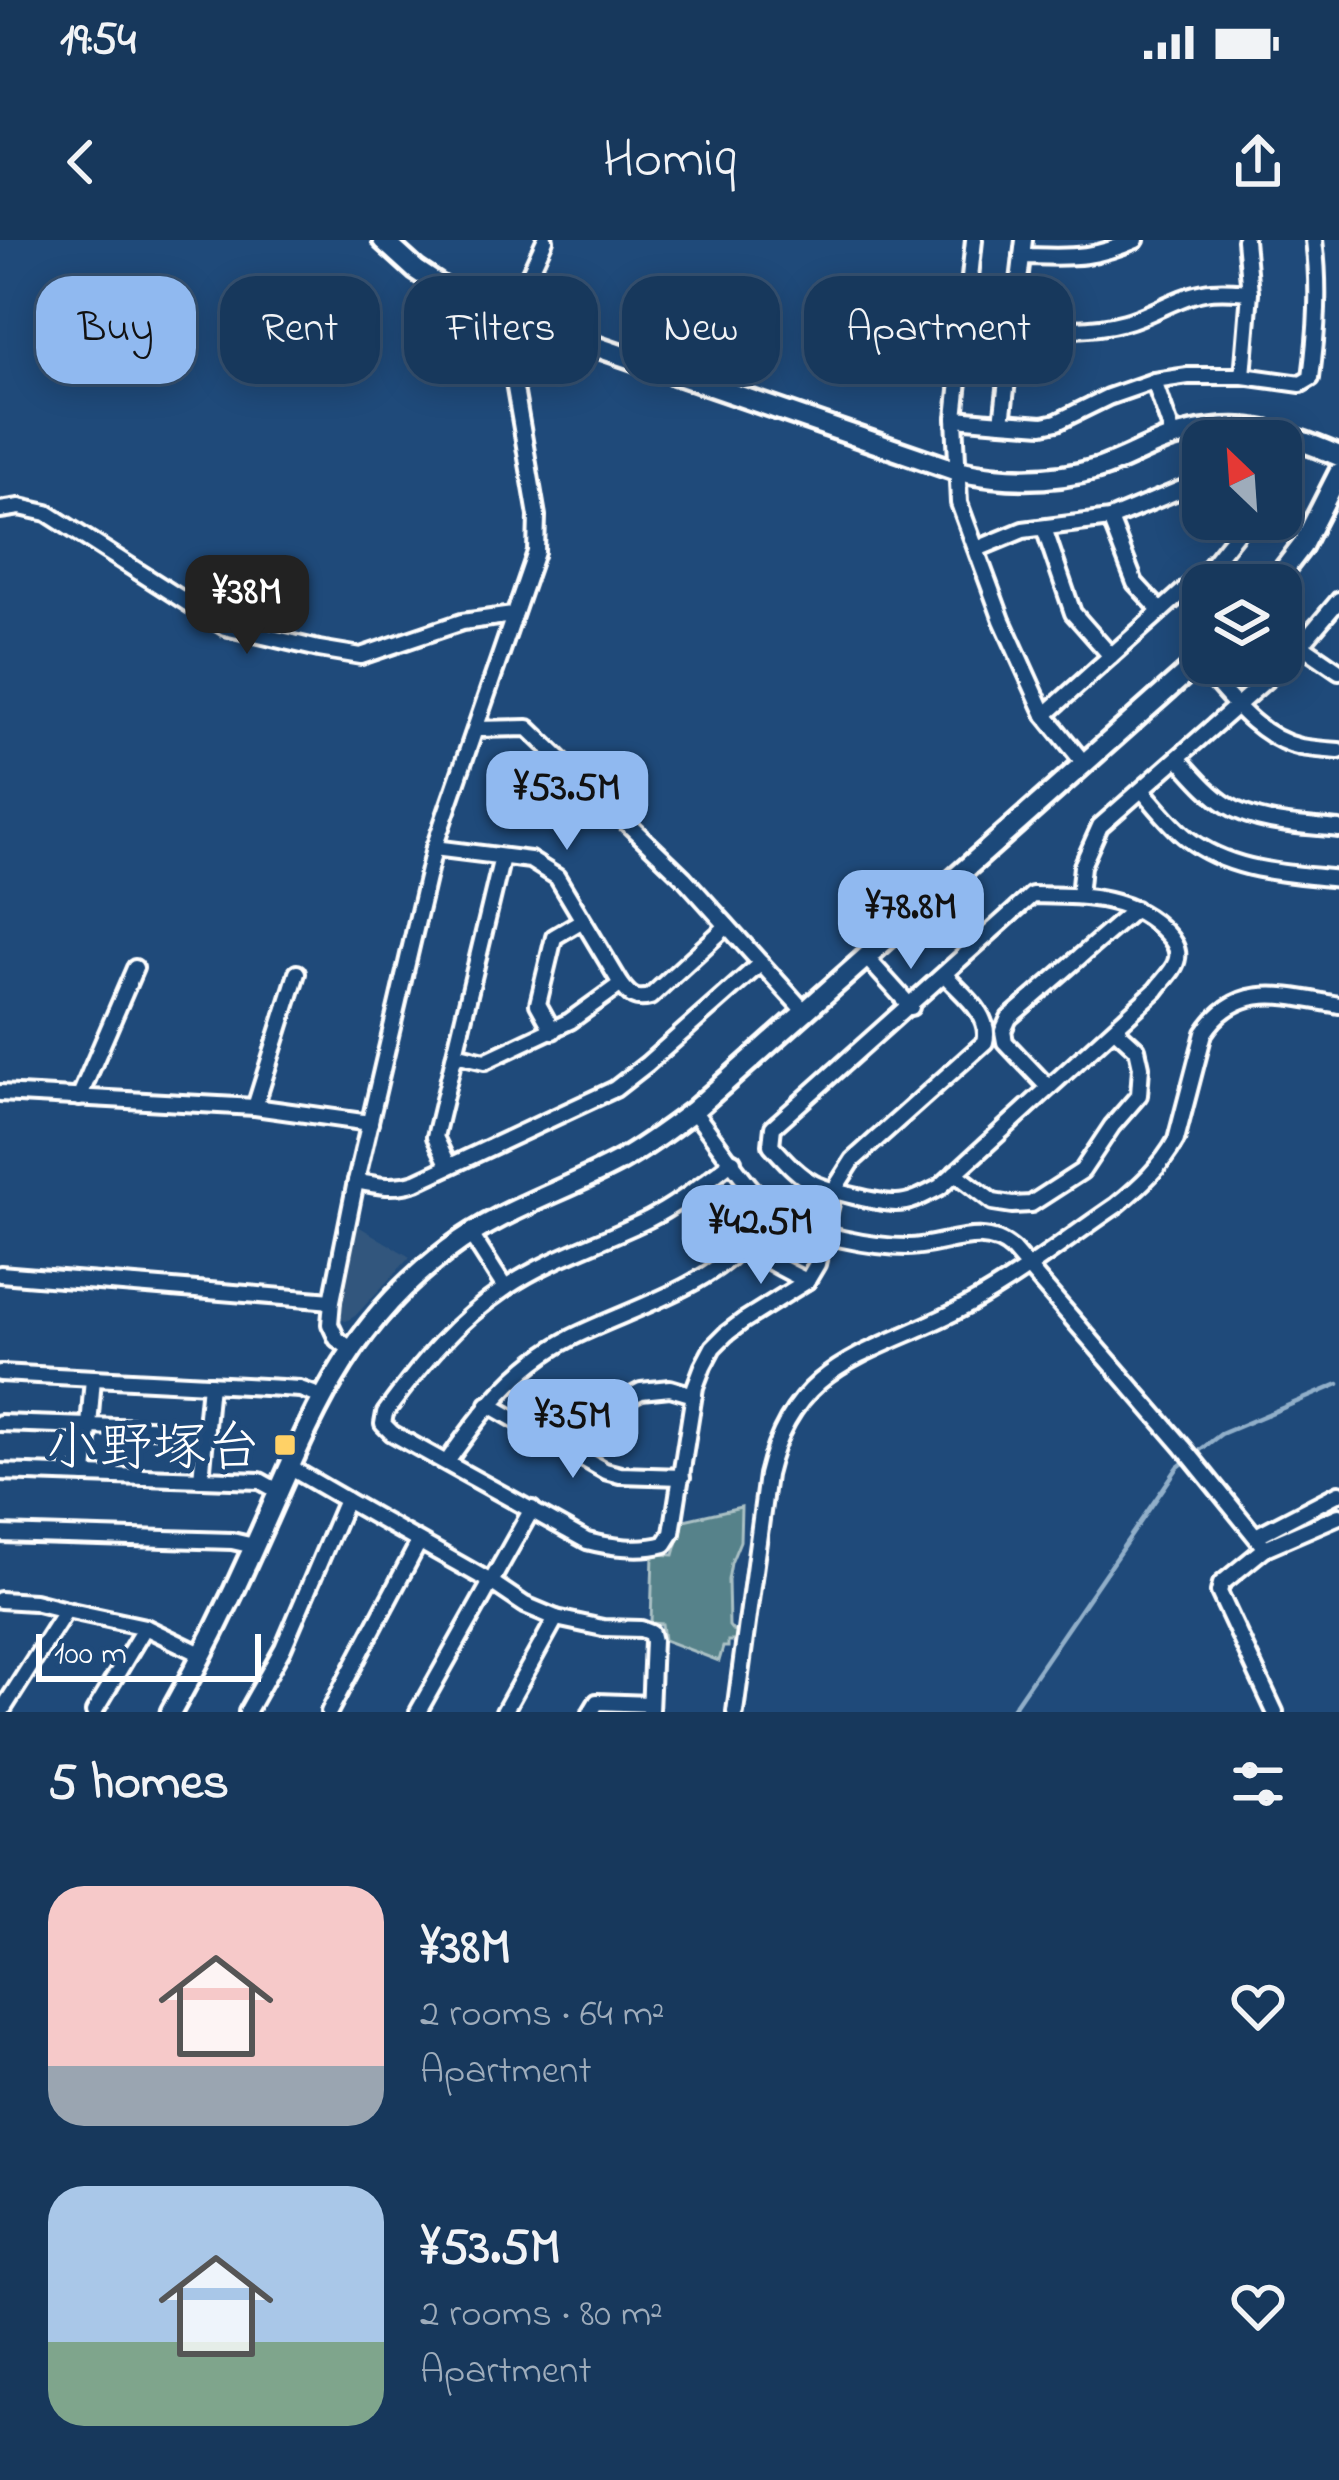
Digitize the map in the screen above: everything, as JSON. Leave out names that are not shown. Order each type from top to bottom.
[{"type":"street","points":[[383,240],[425,276]]},
{"type":"street","points":[[528,276],[545,240]]},
{"type":"street","points":[[974,240],[955,418],[959,503],[1014,652],[1045,715],[1083,762]]},
{"type":"street","points":[[1023,248],[1082,258],[1136,240]]},
{"type":"street","points":[[1243,376],[1250,292],[1245,240]]},
{"type":"street","points":[[955,418],[1043,425],[1154,381],[1213,374],[1301,384],[1311,378],[1318,322],[1314,240]]},
{"type":"street","points":[[1073,330],[1130,321],[1210,290],[1250,292]]},
{"type":"street","points":[[598,348],[957,470],[1002,478],[1062,477],[1182,437]]},
{"type":"street","points":[[1154,381],[1174,437]]},
{"type":"street","points":[[351,1348],[332,1332],[332,1301],[356,1181],[434,848],[536,552],[537,516],[514,384]]},
{"type":"street","points":[[1002,422],[1007,384]]},
{"type":"street","points":[[1302,442],[1339,456]]},
{"type":"street","points":[[1289,564],[1339,473]]},
{"type":"street","points":[[977,549],[1023,530],[1110,519],[1182,489]]},
{"type":"street","points":[[0,510],[20,507],[47,512],[225,627],[319,650],[361,656],[462,622],[513,615]]},
{"type":"street","points":[[1110,519],[1135,583],[1161,611]]},
{"type":"street","points":[[1044,528],[1073,613],[1111,656]]},
{"type":"street","points":[[1045,715],[1208,569],[1231,540]]},
{"type":"street","points":[[1302,644],[1339,600]]},
{"type":"street","points":[[1302,646],[1339,670]]},
{"type":"street","points":[[171,1712],[203,1655],[322,1397],[351,1348],[406,1286],[470,1233],[650,1144],[693,1111],[1182,676]]},
{"type":"street","points":[[1220,684],[1262,729],[1287,742],[1339,751]]},
{"type":"street","points":[[1079,896],[1082,866],[1100,826],[1260,684]]},
{"type":"street","points":[[476,730],[528,728],[684,878],[805,1012]]},
{"type":"street","points":[[1178,758],[1207,789],[1249,815],[1339,829]]},
{"type":"street","points":[[1142,790],[1188,838],[1226,861],[1339,879]]},
{"type":"street","points":[[434,848],[530,860],[557,877],[621,984],[640,1000],[650,998],[727,926]]},
{"type":"street","points":[[449,1166],[435,1137],[502,856]]},
{"type":"street","points":[[1032,896],[1079,896],[1118,901],[1156,923],[1172,939],[1177,962],[1156,990],[940,1187],[895,1203],[834,1190],[811,1182],[771,1145],[773,1127],[1032,896]]},
{"type":"street","points":[[1048,1087],[1005,1042],[1009,1018],[1135,909]]},
{"type":"street","points":[[553,1030],[538,1004],[554,937],[581,921]]},
{"type":"street","points":[[866,957],[910,1006]]},
{"type":"street","points":[[356,1181],[400,1187],[615,1089],[761,964]]},
{"type":"street","points":[[80,1097],[135,968]]},
{"type":"street","points":[[255,1107],[297,973]]},
{"type":"street","points":[[733,1161],[655,1216],[506,1288],[456,1326],[426,1357],[385,1413],[383,1424],[587,1540],[602,1545],[665,1544],[672,1533],[694,1395],[713,1347],[742,1321],[807,1281],[817,1264],[834,1190],[853,1160],[985,1042],[984,1017],[945,975]]},
{"type":"street","points":[[455,1054],[485,1061],[553,1030],[621,984]]},
{"type":"street","points":[[735,1712],[772,1455],[783,1424],[812,1386],[839,1366],[969,1304],[1117,1205],[1146,1180],[1167,1155],[1182,1126],[1204,1033],[1226,1006],[1256,995],[1339,1005]]},
{"type":"street","points":[[955,1173],[993,1202],[1012,1205],[1030,1204],[1082,1172],[1138,1095],[1137,1048],[1114,1029]]},
{"type":"street","points":[[0,1093],[255,1107],[370,1123]]},
{"type":"street","points":[[693,1111],[778,1214],[798,1225],[883,1246],[911,1247],[968,1236],[1002,1240],[1184,1447],[1260,1542]]},
{"type":"street","points":[[694,1190],[742,1245],[807,1281]]},
{"type":"street","points":[[470,1233],[506,1288]]},
{"type":"street","points":[[447,1462],[488,1404],[544,1354],[662,1297],[733,1256],[742,1245]]},
{"type":"street","points":[[0,1274],[332,1301]]},
{"type":"street","points":[[0,1373],[300,1389],[322,1397]]},
{"type":"street","points":[[85,1475],[93,1378]]},
{"type":"street","points":[[201,1479],[210,1384]]},
{"type":"street","points":[[567,1449],[582,1422],[640,1391],[670,1388],[694,1395]]},
{"type":"street","points":[[488,1404],[605,1471],[682,1477]]},
{"type":"street","points":[[0,1423],[206,1430]]},
{"type":"street","points":[[290,1467],[525,1604],[579,1624],[651,1633],[650,1708],[597,1702],[591,1712]]},
{"type":"street","points":[[0,1472],[260,1481],[278,1491]]},
{"type":"street","points":[[1275,1712],[1219,1592],[1221,1584],[1260,1542],[1339,1493]]},
{"type":"street","points":[[247,1712],[283,1648],[346,1500]]},
{"type":"street","points":[[418,1712],[532,1509]]},
{"type":"street","points":[[1260,1542],[1339,1516]]},
{"type":"street","points":[[0,1534],[232,1541],[254,1546]]},
{"type":"street","points":[[328,1712],[419,1542]]},
{"type":"street","points":[[0,1600],[34,1602],[145,1628],[203,1655]]},
{"type":"street","points":[[1,1712],[66,1610]]},
{"type":"street","points":[[504,1712],[556,1618]]},
{"type":"street","points":[[94,1712],[145,1628]]},
{"type":"shaded area","points":[[358,1226],[410,1257],[346,1321],[338,1318]]},
{"type":"green space","points":[[741,1507],[740,1541],[728,1580],[729,1626],[740,1632],[739,1641],[728,1641],[719,1661],[664,1640],[662,1624],[651,1623],[653,1554],[674,1555],[684,1520]]},
{"type":"waterway","points":[[1010,1712],[1178,1467],[1221,1434],[1339,1384]]},
{"type":"place","name":"小野塚台","points":[[285,1445]]}]
